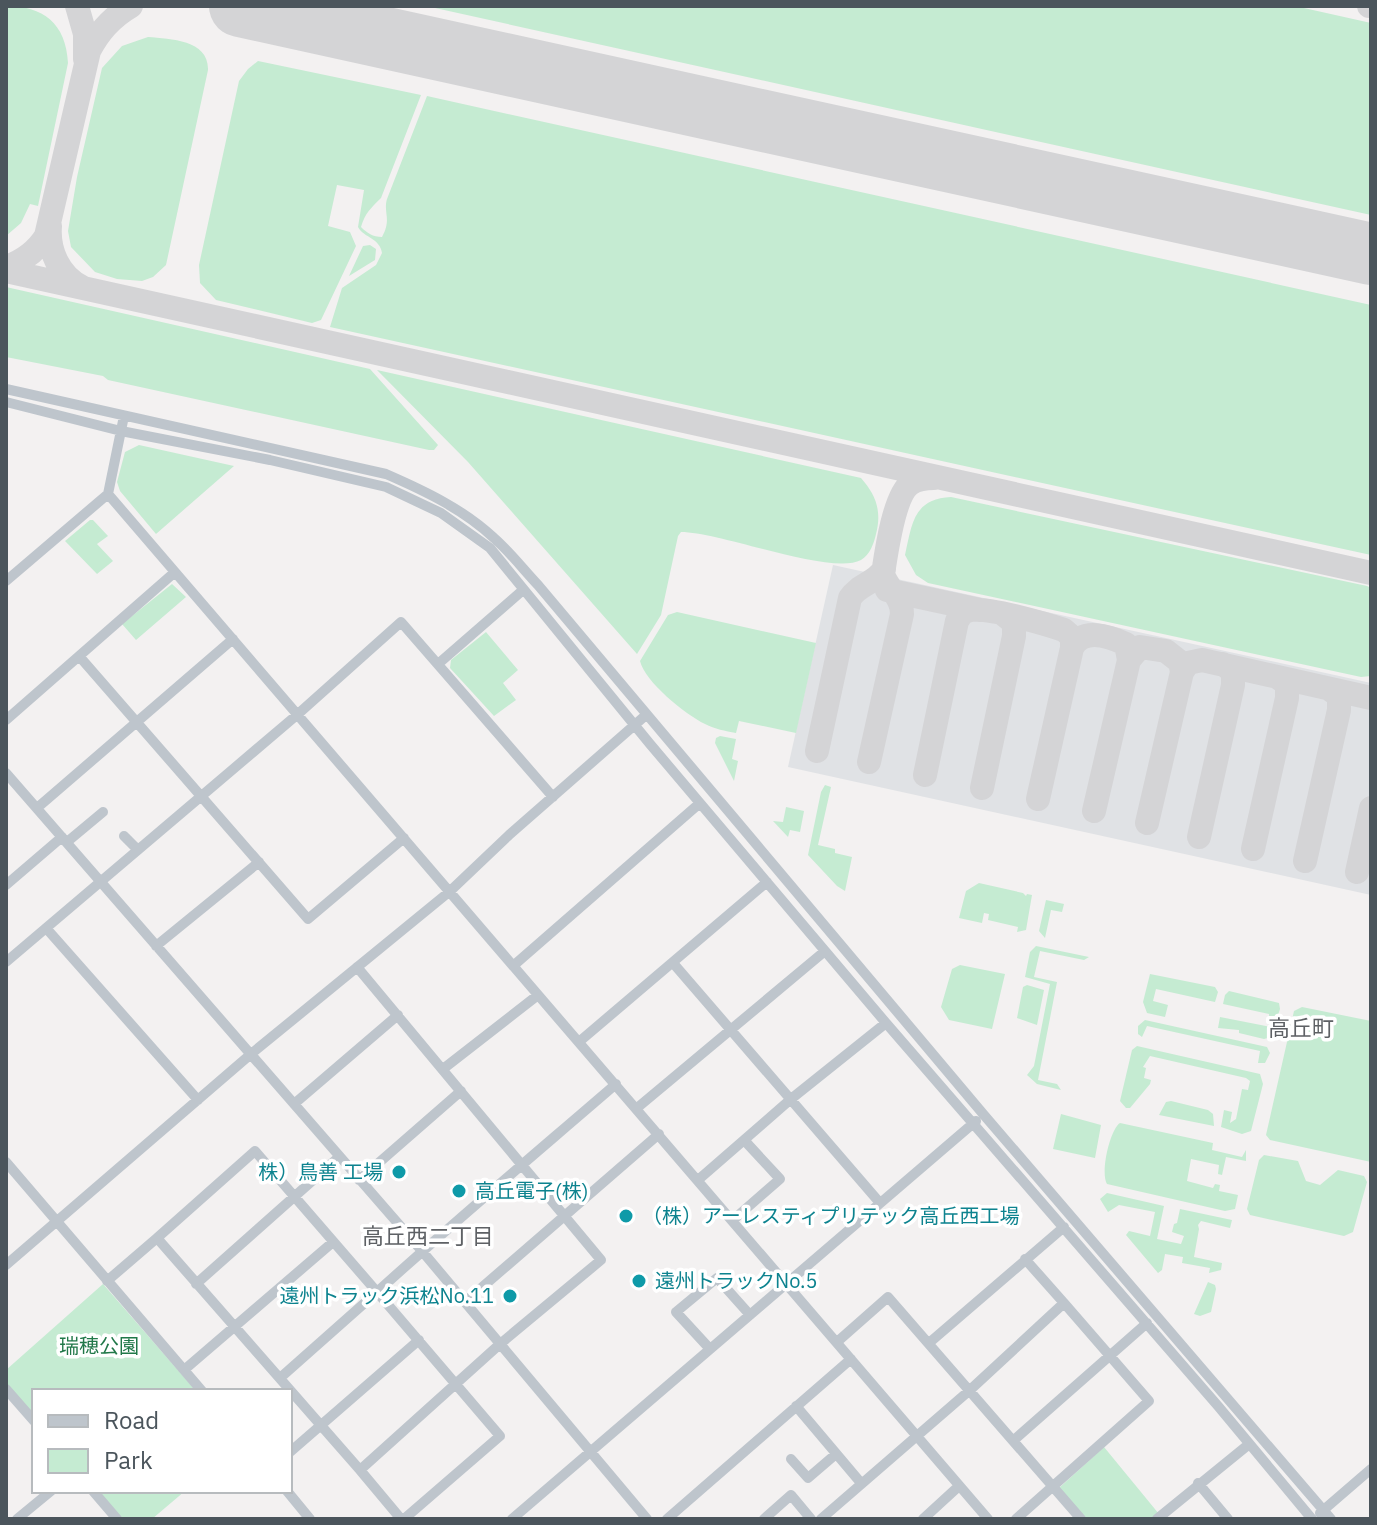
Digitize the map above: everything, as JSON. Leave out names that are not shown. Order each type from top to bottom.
[{"type":"street","points":[[6,389],[386,474],[426,492],[468,517],[495,539],[538,585],[984,1115],[1327,1514]]},
{"type":"street","points":[[6,402],[121,431],[363,480],[400,492],[441,513],[490,548],[825,951],[1312,1519],[1327,1514],[1371,1469]]},
{"type":"street","points":[[6,581],[108,494],[124,416]]},
{"type":"street","points":[[108,494],[988,1519]]},
{"type":"street","points":[[6,720],[175,572]]},
{"type":"street","points":[[438,664],[523,590]]},
{"type":"street","points":[[6,962],[298,714],[401,622],[553,797]]},
{"type":"street","points":[[37,808],[233,639]]},
{"type":"street","points":[[79,656],[308,919],[404,838]]},
{"type":"street","points":[[6,1265],[251,1054],[449,892],[646,715]]},
{"type":"street","points":[[6,773],[422,1251],[647,1519]]},
{"type":"street","points":[[513,966],[700,803]]},
{"type":"street","points":[[6,885],[103,812]]},
{"type":"street","points":[[124,836],[138,850]]},
{"type":"street","points":[[156,946],[259,862]]},
{"type":"street","points":[[580,1041],[767,882]]},
{"type":"street","points":[[46,928],[198,1100]]},
{"type":"street","points":[[637,1108],[825,951]]},
{"type":"street","points":[[673,963],[880,1203]]},
{"type":"street","points":[[357,967],[601,1260],[500,1344],[360,1470]]},
{"type":"street","points":[[443,1069],[538,995]]},
{"type":"street","points":[[294,1104],[398,1015]]},
{"type":"street","points":[[698,1180],[791,1099],[886,1023]]},
{"type":"street","points":[[280,1378],[616,1084]]},
{"type":"street","points":[[359,1180],[461,1091]]},
{"type":"street","points":[[512,1519],[984,1115]]},
{"type":"street","points":[[465,1302],[659,1134]]},
{"type":"street","points":[[733,1220],[780,1179],[744,1140]]},
{"type":"street","points":[[107,1281],[255,1151],[500,1436],[402,1519],[292,1391]]},
{"type":"street","points":[[196,1284],[339,1157]]},
{"type":"street","points":[[6,1162],[200,1389]]},
{"type":"street","points":[[929,1343],[1064,1227]]},
{"type":"street","points":[[157,1238],[290,1389]]},
{"type":"street","points":[[184,1370],[333,1242]]},
{"type":"street","points":[[1016,1519],[1149,1401],[1025,1259]]},
{"type":"street","points":[[710,1349],[676,1312],[717,1278],[750,1315]]},
{"type":"street","points":[[837,1342],[888,1297],[1081,1519]]},
{"type":"street","points":[[821,1519],[970,1390],[1064,1303]]},
{"type":"street","points":[[1014,1440],[1147,1323]]},
{"type":"street","points":[[292,1450],[419,1340]]},
{"type":"street","points":[[667,1519],[851,1359]]},
{"type":"street","points":[[6,1389],[32,1419]]},
{"type":"street","points":[[796,1406],[861,1483]]},
{"type":"street","points":[[1157,1519],[1248,1445]]},
{"type":"street","points":[[791,1459],[808,1478],[836,1454]]},
{"type":"street","points":[[1198,1483],[1228,1519]]},
{"type":"street","points":[[923,1519],[959,1486]]},
{"type":"street","points":[[17,1519],[49,1493]]},
{"type":"street","points":[[95,1493],[117,1519]]},
{"type":"street","points":[[288,1493],[306,1517]]},
{"type":"street","points":[[764,1519],[791,1495],[811,1519]]},
{"type":"shaded area","points":[[833,565],[1371,683],[1371,895],[788,767]]},
{"type":"green space","points":[[6,6],[31,9],[50,20],[63,37],[68,63],[38,206],[30,204],[21,223],[6,236]]},
{"type":"green space","points":[[426,6],[1295,6],[1371,23],[1371,215]]},
{"type":"green space","points":[[148,37],[177,40],[196,47],[207,60],[208,70],[166,265],[153,277],[142,281],[117,279],[95,272],[71,247],[68,231],[102,68],[122,46]]},
{"type":"green space","points":[[258,61],[421,95],[381,198],[366,214],[361,227],[376,236],[382,237],[385,231],[387,199],[427,96],[1371,305],[1371,555],[330,327],[342,288],[376,265],[382,253],[378,244],[358,227],[364,190],[337,185],[328,226],[350,232],[356,246],[321,320],[312,323],[216,300],[200,283],[199,265],[239,81]]},
{"type":"green space","points":[[370,245],[376,249],[375,260],[349,276],[363,246]]},
{"type":"green space","points":[[6,287],[370,369],[438,445],[434,450],[429,450],[6,357]]},
{"type":"green space","points":[[377,370],[861,478],[871,491],[878,511],[874,541],[864,558],[846,563],[801,558],[681,532],[661,615],[637,654],[468,462]]},
{"type":"green space","points":[[139,445],[234,466],[156,534],[120,491],[117,482],[125,452]]},
{"type":"green space","points":[[951,497],[1367,586],[1371,588],[1371,676],[1361,677],[928,583],[916,575],[905,555],[910,533],[922,508],[938,499]]},
{"type":"green space","points":[[90,520],[108,536],[97,544],[113,561],[97,574],[65,541]]},
{"type":"green space","points":[[172,584],[186,597],[136,640],[122,624]]},
{"type":"green space","points":[[677,612],[816,643],[796,733],[739,721],[736,733],[716,729],[687,713],[657,688],[640,661],[668,615]]},
{"type":"green space","points":[[486,632],[518,670],[503,683],[516,700],[494,716],[450,668],[451,660]]},
{"type":"green space","points":[[720,736],[736,739],[732,759],[738,761],[734,781],[715,743]]},
{"type":"green space","points":[[825,785],[831,787],[818,845],[852,857],[845,891],[808,855]]},
{"type":"green space","points":[[786,807],[804,811],[800,832],[790,830],[788,837],[773,821],[783,822]]},
{"type":"green space","points":[[979,883],[1032,895],[1026,930],[1017,932],[1018,927],[988,920],[989,914],[984,913],[982,923],[959,918],[966,891]]},
{"type":"green space","points":[[1046,900],[1064,904],[1062,912],[1051,910],[1045,938],[1039,931]]},
{"type":"green space","points":[[1036,946],[1089,957],[1084,960],[1040,951],[1034,977],[1057,982],[1038,1080],[1057,1084],[1061,1090],[1037,1084],[1027,1075],[1034,1066],[1050,984],[1025,977],[1030,952]]},
{"type":"green space","points":[[960,965],[1005,974],[992,1029],[949,1020],[941,1007],[952,969]]},
{"type":"green space","points":[[1150,974],[1215,987],[1218,992],[1215,1002],[1156,989],[1153,1001],[1168,1005],[1165,1017],[1147,1013],[1143,1002]]},
{"type":"green space","points":[[1027,985],[1044,990],[1037,1025],[1017,1018],[1023,987]]},
{"type":"green space","points":[[1229,991],[1279,1003],[1271,1037],[1264,1039],[1239,1033],[1239,1030],[1218,1028],[1220,1017],[1271,1027],[1273,1020],[1269,1019],[1269,1014],[1223,1004]]},
{"type":"green space","points":[[1302,1007],[1371,1021],[1371,1162],[1270,1140],[1266,1135],[1294,1011]]},
{"type":"green space","points":[[1145,1020],[1267,1047],[1270,1053],[1265,1063],[1258,1063],[1260,1051],[1147,1026],[1142,1037],[1138,1034],[1138,1026]]},
{"type":"green space","points":[[1137,1046],[1260,1074],[1263,1084],[1251,1131],[1242,1134],[1221,1127],[1224,1110],[1232,1112],[1230,1123],[1236,1119],[1242,1089],[1248,1090],[1250,1081],[1246,1078],[1150,1056],[1143,1067],[1146,1068],[1144,1078],[1151,1080],[1150,1084],[1130,1108],[1126,1108],[1120,1101],[1132,1050]]},
{"type":"green space","points":[[1166,1102],[1208,1110],[1213,1114],[1214,1126],[1159,1115]]},
{"type":"green space","points":[[1061,1114],[1101,1125],[1095,1158],[1053,1149]]},
{"type":"green space","points":[[1120,1123],[1213,1143],[1212,1150],[1242,1157],[1246,1150],[1246,1161],[1226,1157],[1222,1175],[1218,1174],[1219,1165],[1191,1159],[1187,1181],[1213,1188],[1215,1184],[1220,1185],[1219,1191],[1238,1195],[1235,1209],[1225,1211],[1107,1184],[1107,1152]]},
{"type":"green space","points":[[1264,1155],[1298,1161],[1306,1181],[1320,1185],[1338,1170],[1364,1176],[1367,1182],[1353,1232],[1344,1236],[1250,1215],[1247,1209],[1259,1160]]},
{"type":"green space","points":[[1107,1193],[1164,1206],[1157,1239],[1181,1244],[1184,1236],[1172,1232],[1180,1209],[1232,1220],[1230,1228],[1201,1221],[1198,1225],[1194,1257],[1222,1263],[1221,1270],[1209,1273],[1210,1268],[1182,1263],[1183,1257],[1165,1254],[1162,1270],[1158,1273],[1126,1235],[1129,1231],[1150,1236],[1155,1212],[1119,1205],[1108,1212],[1100,1199]]},
{"type":"green space","points":[[1208,1282],[1216,1289],[1211,1312],[1200,1316],[1194,1314]]},
{"type":"green space","name":"瑞穂公園","points":[[103,1284],[194,1389],[32,1389],[32,1416],[6,1385],[6,1370]]},
{"type":"green space","points":[[1104,1447],[1159,1514],[1153,1519],[1086,1519],[1059,1488]]},
{"type":"green space","points":[[98,1493],[183,1493],[152,1519],[120,1519]]},
{"type":"taxiway","points":[[77,6],[85,34],[85,59]]},
{"type":"taxiway","points":[[6,267],[29,255],[46,236],[89,51],[107,25],[131,6]]},
{"type":"taxiway","points":[[284,6],[292,14],[318,23]]},
{"type":"taxiway","points":[[50,226],[53,253],[61,269],[82,287]]},
{"type":"taxiway","points":[[6,271],[1371,573]]},
{"type":"taxiway","points":[[869,762],[902,614],[900,602],[883,574],[892,526],[904,490],[916,481],[934,478]]},
{"type":"taxiway","points":[[817,751],[850,598],[884,569]]},
{"type":"taxiway","points":[[887,590],[980,610]]},
{"type":"taxiway","points":[[925,775],[957,621],[964,612],[971,610],[1003,613],[1064,630],[1072,637],[1072,648],[1082,637],[1104,636],[1126,644],[1129,660],[1140,647],[1166,651],[1180,662],[1182,672],[1188,663],[1202,660],[1371,698]]},
{"type":"taxiway","points":[[982,788],[1014,636],[1014,623],[1004,615]]},
{"type":"taxiway","points":[[1038,799],[1072,648]]},
{"type":"taxiway","points":[[1094,811],[1129,660]]},
{"type":"taxiway","points":[[1199,837],[1233,685],[1233,672],[1223,664]]},
{"type":"taxiway","points":[[1147,823],[1182,672]]},
{"type":"taxiway","points":[[1253,849],[1287,698],[1287,684],[1277,677]]},
{"type":"taxiway","points":[[1305,861],[1339,710],[1339,696],[1329,689]]},
{"type":"taxiway","points":[[1357,872],[1371,808]]},
{"type":"runway","points":[[240,6],[1371,254]]},
{"type":"place","name":"株）鳥善 工場","points":[[399,1172]]},
{"type":"place","name":"高丘電子(株)","points":[[459,1191]]},
{"type":"place","name":"（株）アーレスティプリテック高丘西工場","points":[[626,1216]]},
{"type":"place","name":"遠州トラックNo.5","points":[[639,1281]]},
{"type":"place","name":"遠州トラック浜松No.11","points":[[510,1296]]},
{"type":"district","name":"高丘町","points":[[1301,1028]]},
{"type":"district","name":"高丘西二丁目","points":[[428,1236]]}]
